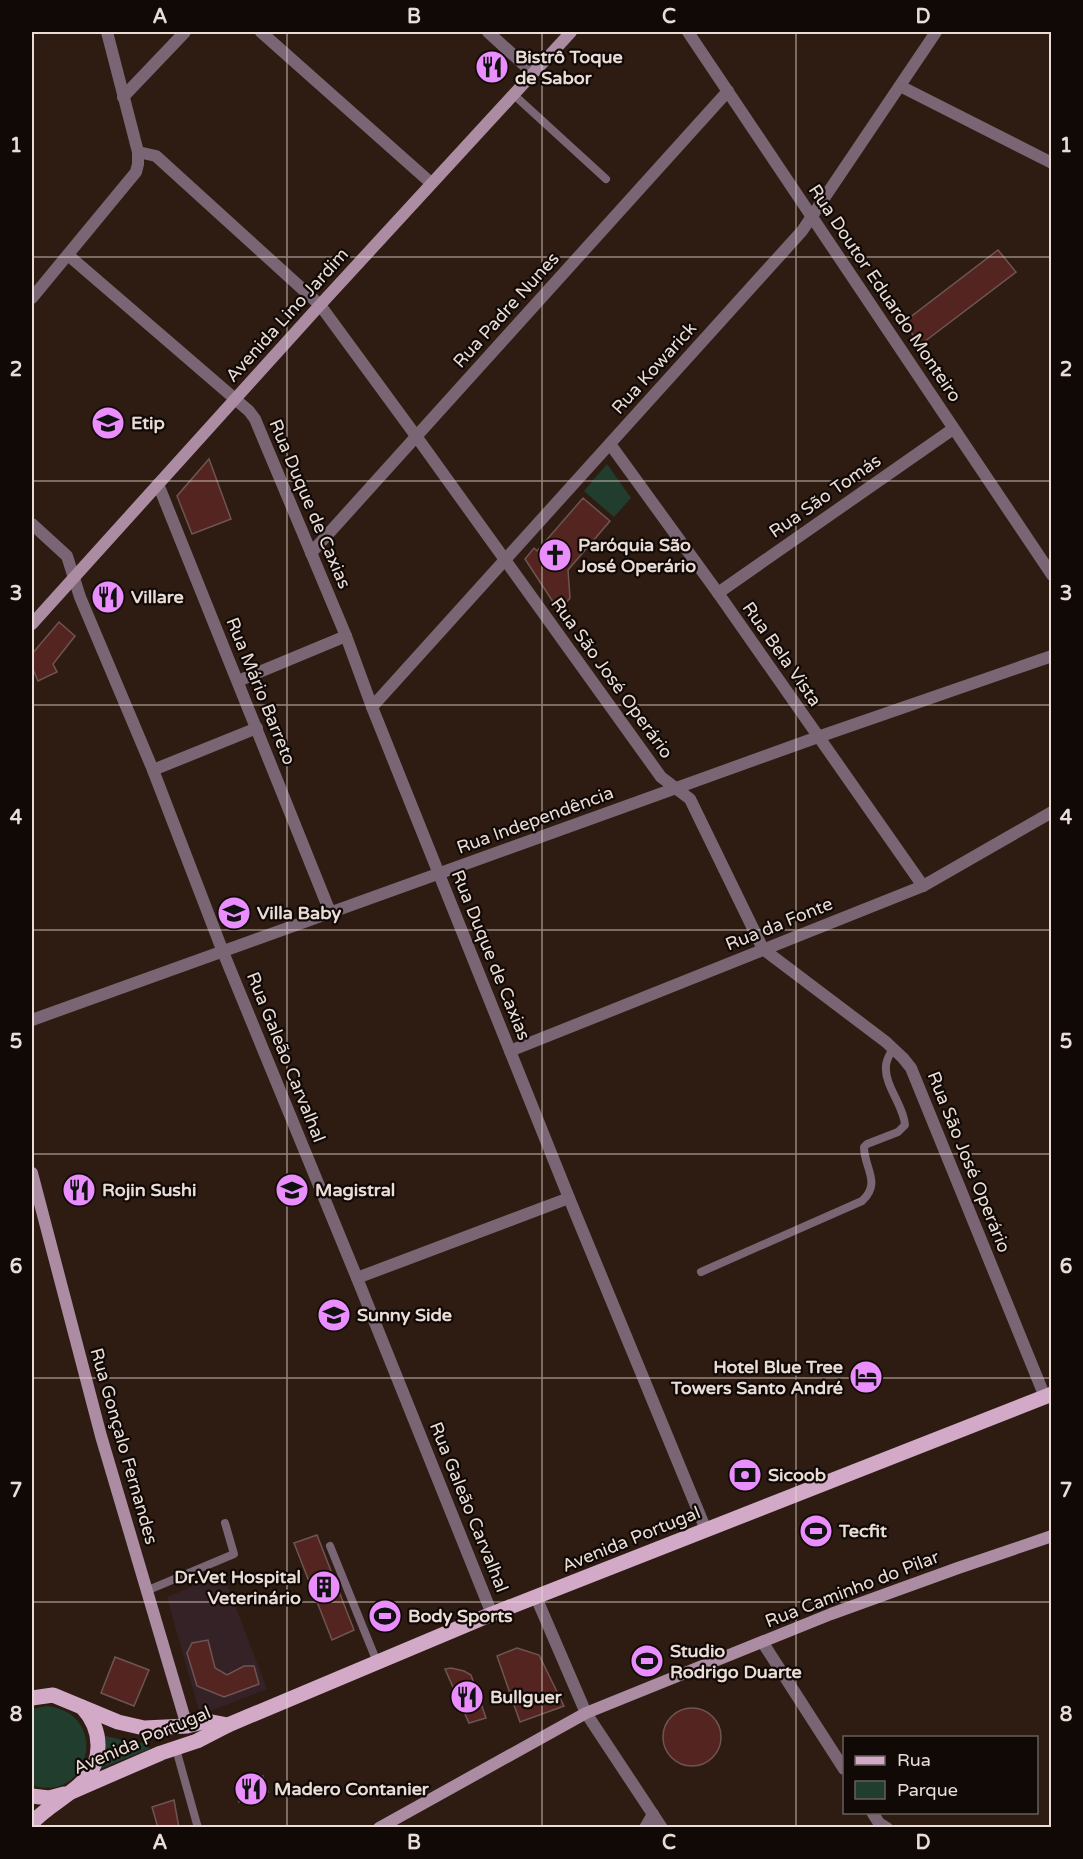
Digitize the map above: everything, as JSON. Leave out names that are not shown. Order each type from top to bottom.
[{"type":"main road","name":"Avenida Lino Jardim","points":[[32,624],[431,183],[571,32]]},
{"type":"main road","name":"Rua Gonçalo Fernandes","points":[[32,1173],[101,1436],[187,1726]]},
{"type":"main road","name":"Avenida Portugal","points":[[32,1796],[49,1798],[71,1792],[492,1614],[1048,1395]]},
{"type":"main road","name":"Rua Caminho do Pilar","points":[[379,1827],[586,1713],[831,1614],[1052,1536]]},
{"type":"main road","name":"Avenida Portugal","points":[[53,1695],[131,1725],[157,1728],[187,1726],[207,1721],[228,1725]]},
{"type":"main road","points":[[32,1698],[53,1695]]},
{"type":"main road","points":[[32,1823],[81,1785],[91,1772],[98,1757],[95,1725],[80,1705]]},
{"type":"main road","points":[[169,1751],[183,1741],[187,1726]]},
{"type":"street","points":[[32,298],[136,172],[138,152],[107,32]]},
{"type":"street","points":[[123,97],[185,32]]},
{"type":"street","points":[[261,32],[431,183]]},
{"type":"street","points":[[488,32],[533,73]]},
{"type":"street","name":"Rua Doutor Eduardo Monteiro","points":[[688,32],[1052,575]]},
{"type":"street","name":"Rua Kowarick","points":[[372,707],[794,240],[813,217],[936,32]]},
{"type":"street","points":[[900,86],[1052,163]]},
{"type":"street","name":"Rua Padre Nunes","points":[[311,553],[728,91]]},
{"type":"street","name":"Rua São José Operário","points":[[138,152],[156,156],[320,305],[661,777],[690,799],[763,949],[893,1048],[911,1068],[1048,1395]]},
{"type":"street","name":"Rua Duque de Caxias","points":[[68,255],[249,411],[255,419],[346,636],[372,707],[569,1198],[706,1530]]},
{"type":"street","name":"Rua São Tomás","points":[[718,593],[953,429]]},
{"type":"street","name":"Rua Bela Vista","points":[[610,444],[718,593],[923,886]]},
{"type":"street","name":"Rua Mário Barreto","points":[[158,484],[330,912]]},
{"type":"street","name":"Rua Galeão Carvalhal","points":[[32,524],[67,556],[80,597],[153,770],[223,952],[492,1614]]},
{"type":"street","points":[[238,681],[346,636]]},
{"type":"street","name":"Rua Independência","points":[[32,1020],[819,737],[1052,656]]},
{"type":"street","points":[[153,770],[256,728]]},
{"type":"street","name":"Rua da Fonte","points":[[510,1051],[923,886],[1052,812]]},
{"type":"street","points":[[357,1278],[569,1198]]},
{"type":"street","points":[[536,1597],[586,1713],[662,1827]]},
{"type":"street","points":[[764,1643],[843,1767]]},
{"type":"street","name":"Avenida Portugal","points":[[32,1689],[53,1695]]},
{"type":"street","points":[[645,1827],[653,1814]]},
{"type":"street","points":[[873,1814],[879,1823],[886,1827]]},
{"type":"lane","points":[[513,94],[606,178]]},
{"type":"lane","points":[[701,1272],[867,1197],[872,1178],[864,1147],[898,1132],[905,1125],[886,1073],[886,1062],[893,1048]]},
{"type":"lane","points":[[146,1591],[234,1554],[225,1523]]},
{"type":"lane","points":[[330,1546],[377,1662]]},
{"type":"lane","points":[[169,1751],[198,1827]]},
{"type":"shaded area","points":[[223,1574],[267,1689],[205,1713],[199,1711],[167,1597]]},
{"type":"green space","points":[[607,464],[631,498],[614,517],[584,491]]},
{"type":"green space","points":[[47,1706],[67,1713],[80,1725],[86,1740],[85,1756],[79,1771],[68,1782],[52,1788],[32,1785],[32,1709]]},
{"type":"green space","points":[[101,1735],[145,1743],[149,1749],[100,1769],[103,1759]]},
{"type":"building","points":[[998,250],[1016,272],[920,345],[904,322]]},
{"type":"building","points":[[209,459],[231,519],[192,534],[177,496]]},
{"type":"building","name":"Paróquia São José Operário","points":[[583,498],[610,521],[568,570],[570,598],[559,611],[525,559],[534,548],[537,551]]},
{"type":"building","points":[[59,622],[75,636],[53,664],[57,672],[38,681],[32,667],[32,654]]},
{"type":"building","name":"Dr.Vet Hospital Veterinário","points":[[317,1535],[354,1630],[332,1640],[294,1543]]},
{"type":"building","points":[[208,1640],[215,1668],[227,1675],[244,1666],[254,1666],[259,1684],[224,1697],[197,1686],[187,1653],[192,1643]]},
{"type":"building","points":[[517,1648],[539,1655],[564,1706],[520,1722],[497,1656]]},
{"type":"building","points":[[115,1657],[149,1670],[134,1706],[101,1693]]},
{"type":"building","name":"Bullguer","points":[[451,1668],[471,1675],[486,1718],[469,1723],[445,1669]]},
{"type":"building","points":[[692,1708],[703,1710],[716,1721],[721,1737],[719,1748],[708,1761],[692,1766],[681,1764],[668,1753],[663,1737],[665,1726],[676,1713]]},
{"type":"building","name":"Madero Contanier","points":[[263,1776],[268,1792],[239,1802],[235,1786]]},
{"type":"building","points":[[174,1800],[179,1828],[158,1828],[152,1807]]},
{"type":"place","name":"Bistrô Toque de Sabor","points":[[492,67]]},
{"type":"place","name":"Etip","points":[[108,423]]},
{"type":"place","name":"Paróquia São José Operário","points":[[555,555]]},
{"type":"place","name":"Villare","points":[[108,597]]},
{"type":"place","name":"Villa Baby","points":[[234,913]]},
{"type":"place","name":"Rojin Sushi","points":[[79,1190]]},
{"type":"place","name":"Magistral","points":[[292,1190]]},
{"type":"place","name":"Sunny Side","points":[[334,1315]]},
{"type":"place","name":"Hotel Blue Tree Towers Santo André","points":[[866,1377]]},
{"type":"place","name":"Sicoob","points":[[745,1475]]},
{"type":"place","name":"Tecfit","points":[[816,1531]]},
{"type":"place","name":"Dr.Vet Hospital Veterinário","points":[[324,1587]]},
{"type":"place","name":"Body Sports","points":[[385,1616]]},
{"type":"place","name":"Studio Rodrigo Duarte","points":[[647,1661]]},
{"type":"place","name":"Bullguer","points":[[467,1697]]},
{"type":"place","name":"Madero Contanier","points":[[251,1789]]}]
